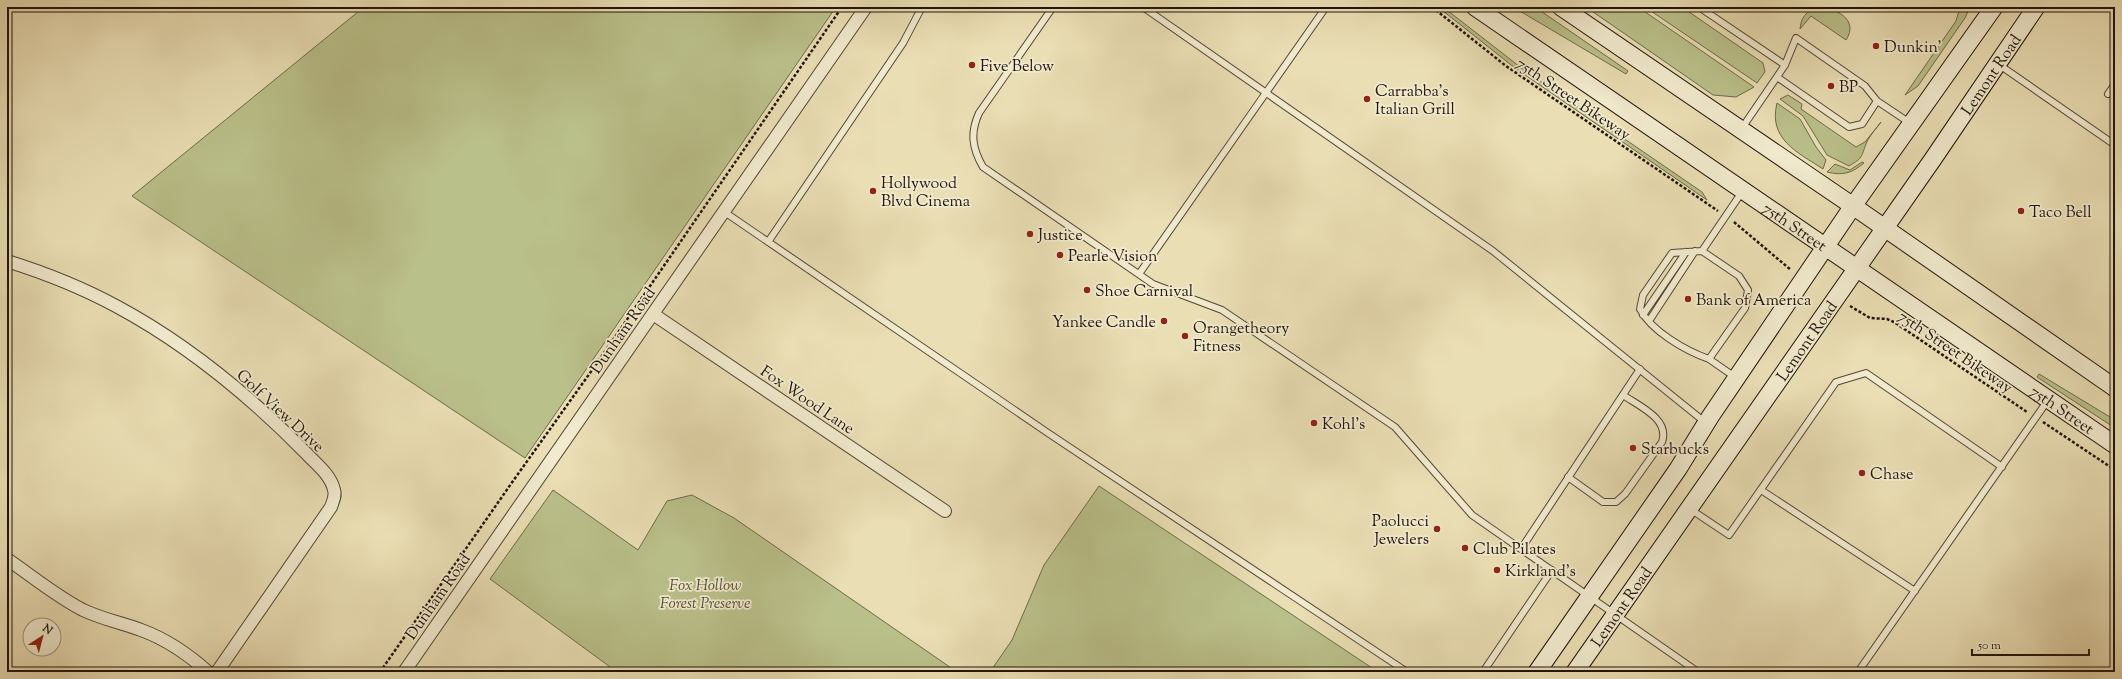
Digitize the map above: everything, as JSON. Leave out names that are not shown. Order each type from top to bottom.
[{"type":"main road","name":"75th Street","points":[[1475,7],[2115,445]]},
{"type":"main road","points":[[1560,7],[1740,131],[1853,206],[2115,388]]},
{"type":"main road","name":"Lemont Road","points":[[1537,672],[1678,469],[1706,423],[1826,248],[1853,206],[1994,7]]},
{"type":"main road","name":"Lemont Road","points":[[1574,672],[1856,269],[2036,7]]},
{"type":"street","name":"Dunham Road","points":[[404,672],[866,7]]},
{"type":"street","name":"Golf View Drive","points":[[7,261],[51,275],[96,295],[168,338],[224,379],[258,407],[311,458],[332,484],[334,498],[331,507],[217,672]]},
{"type":"street","name":"Fox Wood Lane","points":[[653,314],[945,511]]},
{"type":"street","points":[[7,559],[71,603],[98,616],[143,631],[157,638],[185,654],[208,672]]},
{"type":"lane","points":[[768,242],[903,43],[922,7]]},
{"type":"lane","points":[[1053,7],[979,113],[974,126],[972,141],[976,154],[983,167],[1153,284],[1222,310],[1395,427],[1472,515],[1698,672]]},
{"type":"lane","points":[[1143,7],[1489,248],[1706,423]]},
{"type":"lane","points":[[1139,274],[1326,7]]},
{"type":"lane","points":[[1699,7],[1785,65]]},
{"type":"lane","points":[[1740,131],[1785,65],[1796,38],[1866,86],[1877,101],[1911,124]]},
{"type":"lane","points":[[1997,63],[2115,144]]},
{"type":"lane","points":[[1777,77],[1849,127],[1862,124],[1877,101]]},
{"type":"lane","points":[[2108,94],[2115,84]]},
{"type":"lane","points":[[1649,322],[1698,251],[1743,190]]},
{"type":"lane","points":[[723,211],[1048,433],[1407,672]]},
{"type":"lane","points":[[1709,359],[1745,308],[1748,290],[1739,276],[1698,251],[1672,253],[1643,295],[1640,309],[1653,326],[1694,354],[1709,359],[1736,378]]},
{"type":"lane","points":[[1643,314],[1686,252]]},
{"type":"lane","points":[[1521,549],[1640,369]]},
{"type":"lane","points":[[1689,508],[1729,535],[1836,382],[1866,373],[2002,467]]},
{"type":"lane","points":[[1568,477],[1603,502],[1616,502],[1625,494],[1662,442],[1665,434],[1661,423],[1623,394]]},
{"type":"lane","points":[[1858,672],[2048,400]]},
{"type":"lane","points":[[1760,490],[1915,591]]},
{"type":"lane","points":[[1483,672],[1552,570]]},
{"type":"path","points":[[380,672],[587,375],[595,366],[842,7]]},
{"type":"path","name":"75th Street Bikeway","points":[[1432,7],[1506,66],[1706,202]]},
{"type":"path","points":[[1745,230],[1785,267]]},
{"type":"path","name":"75th Street Bikeway","points":[[1857,311],[1870,318],[1886,319],[1894,322],[2019,406]]},
{"type":"path","points":[[2052,428],[2115,470]]},
{"type":"green space","points":[[364,7],[836,7],[525,458],[132,196]]},
{"type":"green space","points":[[1438,7],[1443,7],[1524,70],[1702,192],[1707,200],[1515,68]]},
{"type":"green space","points":[[1513,7],[1535,7],[1628,71],[1626,74]]},
{"type":"green space","points":[[1586,7],[1638,7],[1754,87],[1736,97],[1713,95]]},
{"type":"green space","points":[[1645,7],[1682,7],[1763,63],[1765,72],[1757,83]]},
{"type":"green space","points":[[1817,7],[1831,9],[1847,20],[1850,26],[1846,40],[1811,16],[1800,29],[1805,15]]},
{"type":"green space","points":[[1960,7],[1970,7],[1965,18],[1918,86],[1905,95],[1956,21]]},
{"type":"green space","points":[[1788,95],[1802,104],[1801,109],[1856,147],[1865,142],[1881,122],[1869,138],[1861,157],[1849,166],[1827,155],[1803,116],[1780,99]]},
{"type":"green space","points":[[1777,103],[1800,119],[1816,147],[1826,160],[1823,169],[1795,150],[1781,135],[1777,126],[1775,115]]},
{"type":"green space","points":[[1862,162],[1864,163],[1847,173],[1838,174],[1827,172],[1835,164],[1850,170]]},
{"type":"green space","points":[[2039,374],[2115,420],[2115,428],[2037,377]]},
{"type":"green space","points":[[1099,486],[1378,672],[990,672],[1012,640],[1044,565]]},
{"type":"green space","name":"Fox Hollow Forest Preserve","points":[[553,490],[638,550],[667,501],[692,495],[734,518],[957,672],[617,672],[490,579]]},
{"type":"place","name":"Dunkin'","points":[[1876,46]]},
{"type":"place","name":"Five Below","points":[[972,65]]},
{"type":"place","name":"BP","points":[[1831,86]]},
{"type":"place","name":"Carrabba's Italian Grill","points":[[1367,99]]},
{"type":"place","name":"Hollywood Blvd Cinema","points":[[873,191]]},
{"type":"place","name":"Taco Bell","points":[[2021,211]]},
{"type":"place","name":"Justice","points":[[1030,234]]},
{"type":"place","name":"Pearle Vision","points":[[1060,255]]},
{"type":"place","name":"Shoe Carnival","points":[[1087,290]]},
{"type":"place","name":"Bank of America","points":[[1688,299]]},
{"type":"place","name":"Yankee Candle","points":[[1164,321]]},
{"type":"place","name":"Orangetheory Fitness","points":[[1185,336]]},
{"type":"place","name":"Kohl's","points":[[1314,423]]},
{"type":"place","name":"Starbucks","points":[[1633,448]]},
{"type":"place","name":"Chase","points":[[1862,473]]},
{"type":"place","name":"Paolucci Jewelers","points":[[1437,529]]},
{"type":"place","name":"Club Pilates","points":[[1465,548]]},
{"type":"place","name":"Kirkland's","points":[[1497,570]]}]
